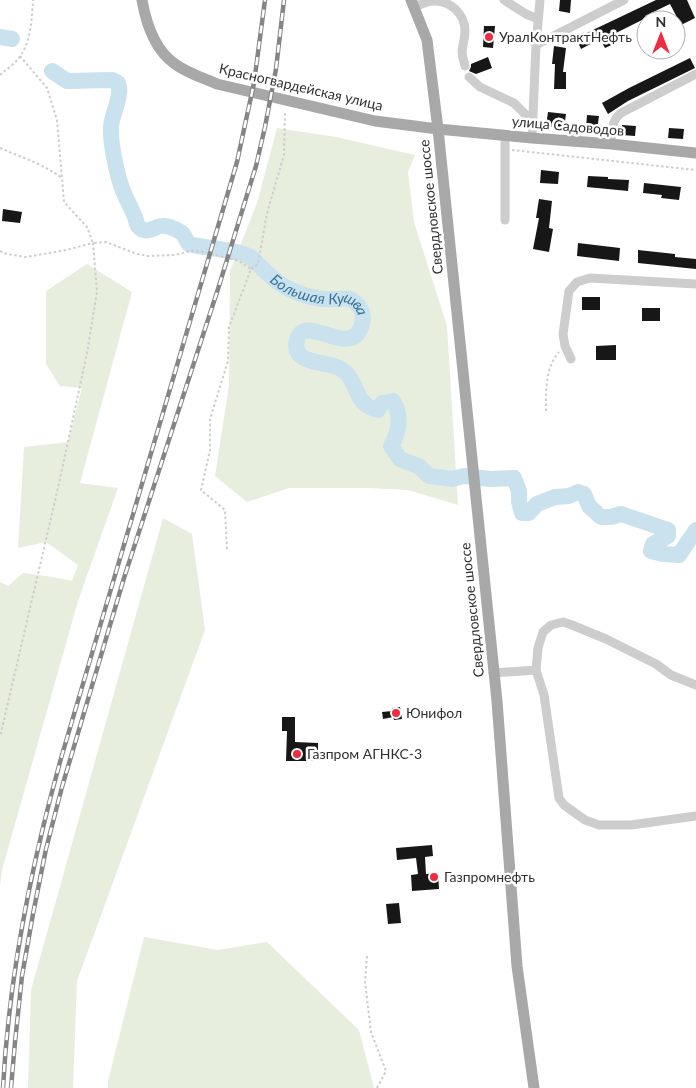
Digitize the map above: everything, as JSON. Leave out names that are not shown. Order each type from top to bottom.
[{"type":"main road","name":"Красногвардейская улица","points":[[142,0],[152,35],[165,56],[195,75],[217,84],[374,121],[438,129]]},
{"type":"main road","name":"Свердловское шоссе","points":[[413,3],[427,40],[438,129],[496,701],[516,966],[534,1088]]},
{"type":"main road","name":"улица Садоводов","points":[[438,129],[696,153]]},
{"type":"street","points":[[504,0],[538,19]]},
{"type":"street","points":[[532,138],[540,0]]},
{"type":"street","points":[[536,45],[624,0]]},
{"type":"street","points":[[413,3],[441,1],[449,4],[456,10],[464,24],[462,52],[465,66]]},
{"type":"street","points":[[611,144],[613,122],[621,112],[696,74]]},
{"type":"street","points":[[469,77],[480,87],[514,102],[533,122]]},
{"type":"street","points":[[505,136],[505,220]]},
{"type":"street","points":[[571,359],[565,346],[563,334],[568,291],[577,282],[590,278],[696,284]]},
{"type":"street","points":[[696,685],[671,676],[656,664],[563,622],[550,625],[543,632],[538,648],[536,670],[544,695],[559,798],[564,805],[585,820],[599,826],[631,826],[696,816]]},
{"type":"street","points":[[493,672],[536,670]]},
{"type":"path","points":[[0,75],[20,56],[29,33],[32,0]]},
{"type":"path","points":[[0,737],[56,497],[87,353],[97,292],[93,243],[87,227],[64,202],[57,120],[47,88],[20,56]]},
{"type":"path","points":[[227,550],[225,510],[201,490],[210,450],[210,419],[228,361],[229,327],[251,269],[258,264],[267,213],[284,155],[286,100]]},
{"type":"path","points":[[0,148],[34,161],[62,178]]},
{"type":"path","points":[[505,149],[696,170]]},
{"type":"path","points":[[0,251],[26,257],[106,242],[137,254],[148,256],[175,255],[190,251],[204,252],[239,261],[251,269]]},
{"type":"path","points":[[546,411],[546,384],[551,364],[565,346]]},
{"type":"path","points":[[367,956],[365,982],[370,1032],[386,1071],[377,1088]]},
{"type":"green space","points":[[277,128],[336,137],[415,155],[408,172],[414,222],[447,326],[458,505],[408,490],[369,488],[289,488],[247,502],[215,476],[229,385],[230,271],[257,203]]},
{"type":"green space","points":[[87,264],[132,292],[80,483],[118,488],[78,601],[2,870],[0,886],[0,582],[8,586],[23,573],[72,581],[78,565],[46,542],[18,548],[24,447],[68,442],[82,388],[60,386],[46,364],[46,291]]},
{"type":"green space","points":[[163,518],[192,534],[205,630],[77,981],[73,1088],[28,1088],[31,990]]},
{"type":"green space","points":[[144,937],[218,950],[267,942],[359,1030],[374,1088],[108,1088],[108,1081]]},
{"type":"building","points":[[560,0],[571,0],[570,13],[559,11]]},
{"type":"building","points":[[656,0],[687,0],[695,18],[686,22],[686,10],[673,10],[670,4],[658,10],[636,10],[636,23],[614,34],[618,42],[605,48],[600,39],[581,49],[576,38]]},
{"type":"building","points":[[484,26],[495,26],[493,48],[483,47]]},
{"type":"building","points":[[554,46],[566,48],[563,72],[566,72],[566,89],[554,89],[555,64],[552,64]]},
{"type":"building","points":[[488,57],[492,68],[476,74],[469,71],[471,64]]},
{"type":"building","points":[[690,58],[695,68],[628,101],[608,114],[602,103]]},
{"type":"building","points":[[548,112],[566,114],[564,128],[546,126]]},
{"type":"building","points":[[587,115],[599,116],[597,130],[586,129]]},
{"type":"building","points":[[622,125],[636,126],[635,136],[622,135]]},
{"type":"building","points":[[669,128],[684,129],[683,139],[668,138]]},
{"type":"building","points":[[541,170],[559,172],[558,184],[540,183]]},
{"type":"building","points":[[588,176],[629,180],[628,191],[587,187]]},
{"type":"building","points":[[644,183],[681,187],[679,200],[661,198],[662,195],[643,193]]},
{"type":"building","points":[[539,199],[552,201],[549,228],[553,229],[549,252],[533,249],[539,218],[536,218]]},
{"type":"building","points":[[3,209],[22,212],[20,223],[2,221]]},
{"type":"building","points":[[578,243],[620,248],[619,261],[577,256]]},
{"type":"building","points":[[638,250],[675,254],[675,257],[696,259],[696,269],[638,263]]},
{"type":"building","points":[[582,297],[600,297],[600,310],[582,310]]},
{"type":"building","points":[[642,308],[660,308],[660,321],[642,321]]},
{"type":"building","points":[[616,345],[616,360],[596,360],[596,346]]},
{"type":"building","points":[[400,707],[402,719],[394,720],[393,717],[383,719],[382,712],[392,711],[392,708]]},
{"type":"building","points":[[282,717],[295,717],[295,742],[318,743],[318,761],[286,761],[287,731],[282,731]]},
{"type":"building","points":[[432,845],[433,856],[425,857],[426,874],[438,873],[439,889],[412,891],[411,875],[418,874],[416,858],[397,860],[396,848]]},
{"type":"building","points":[[399,903],[401,923],[388,924],[386,904]]},
{"type":"waterway","name":"Большая Кушва","points":[[0,37],[12,39]]},
{"type":"waterway","name":"Большая Кушва","points":[[52,71],[67,81],[112,80],[118,83],[119,93],[111,127],[113,150],[123,191],[135,216],[137,225],[141,229],[170,227],[183,234],[189,244],[231,251],[252,258],[273,278],[292,291],[319,298],[350,299],[358,305],[363,318],[357,334],[349,338],[339,338],[309,331],[301,333],[297,340],[296,348],[304,358],[341,369],[351,380],[360,398],[370,407],[378,410],[382,403],[393,401],[398,412],[398,424],[391,446],[400,459],[420,467],[429,476],[452,479],[464,476],[490,479],[514,478],[519,491],[522,513],[529,513],[537,504],[555,497],[569,496],[578,492],[584,494],[589,506],[601,517],[621,514],[668,530],[668,536],[653,544],[651,551],[663,554],[679,555],[696,530]]},
{"type":"railway","points":[[3,1088],[10,1003],[16,962],[31,879],[41,837],[62,755],[237,162],[254,83],[265,0]]},
{"type":"railway","points":[[11,1088],[22,976],[46,849],[62,787],[124,578],[256,166],[276,69],[284,0]]},
{"type":"place","name":"УралКонтрактНефть","points":[[489,37]]},
{"type":"place","name":"Юнифол","points":[[396,713]]},
{"type":"place","name":"Газпром АГНКС-3","points":[[297,754]]},
{"type":"place","name":"Газпромнефть","points":[[434,877]]}]
